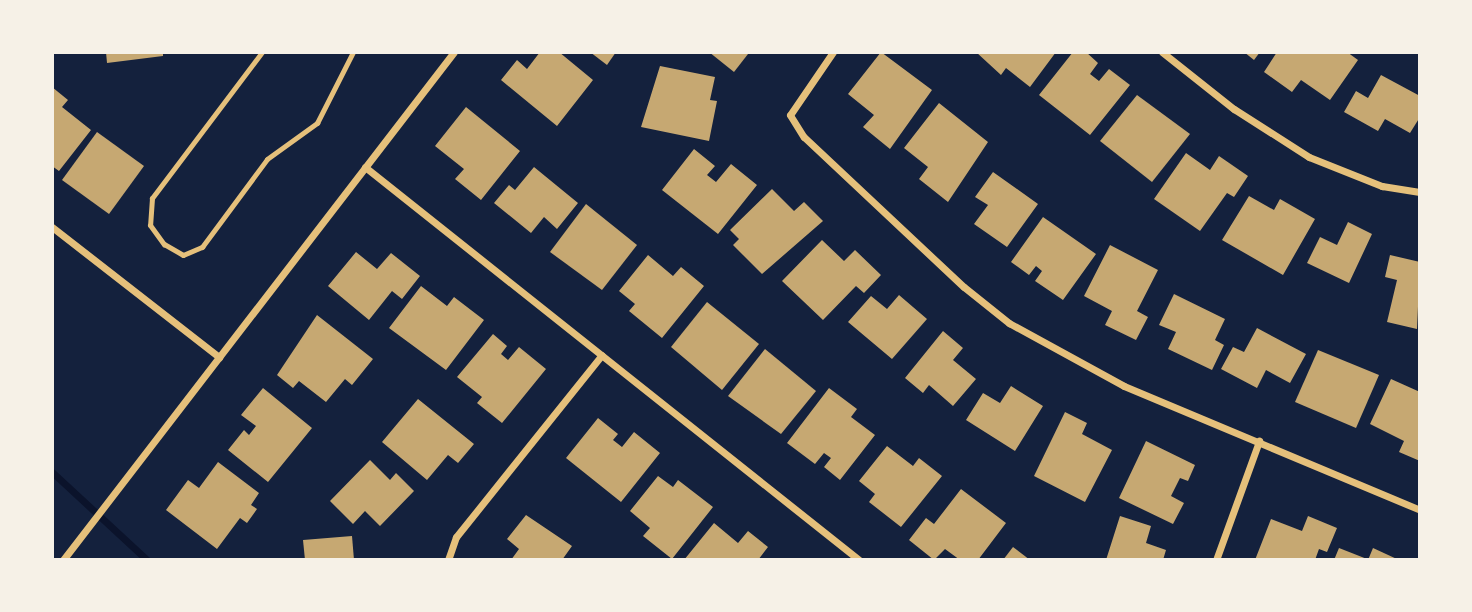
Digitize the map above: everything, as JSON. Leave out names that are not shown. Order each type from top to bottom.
[{"type":"street","points":[[63,559],[454,52]]},
{"type":"street","points":[[833,52],[790,115],[804,137],[964,287],[1009,323],[1080,366],[1419,510]]},
{"type":"street","points":[[1162,52],[1234,109],[1310,157],[1382,186],[1419,192]]},
{"type":"street","points":[[365,167],[859,559]]},
{"type":"street","points":[[52,227],[219,357]]},
{"type":"street","points":[[447,557],[602,355]]},
{"type":"street","points":[[1216,559],[1259,441]]},
{"type":"lane","points":[[262,52],[152,198],[150,225],[164,244],[183,255],[202,247],[267,159],[317,123],[353,52]]},
{"type":"building","points":[[106,52],[163,52],[163,56],[107,63]]},
{"type":"building","points":[[540,52],[559,52],[593,80],[557,126],[501,80],[517,60],[527,69]]},
{"type":"building","points":[[590,52],[616,52],[607,65]]},
{"type":"building","points":[[709,52],[746,52],[748,54],[734,72]]},
{"type":"building","points":[[881,52],[932,90],[890,149],[863,127],[874,115],[848,94]]},
{"type":"building","points":[[976,52],[1056,52],[1030,87],[1006,68],[1001,75]]},
{"type":"building","points":[[1073,52],[1086,52],[1098,63],[1090,74],[1099,81],[1109,69],[1130,85],[1090,135],[1039,95]]},
{"type":"building","points":[[1244,52],[1260,52],[1254,60]]},
{"type":"building","points":[[1277,52],[1347,52],[1358,60],[1330,100],[1301,80],[1292,92],[1264,72]]},
{"type":"building","points":[[660,66],[715,77],[710,100],[717,101],[709,141],[641,127]]},
{"type":"building","points":[[1381,75],[1420,96],[1420,117],[1410,133],[1385,119],[1378,131],[1344,112],[1356,91],[1368,98]]},
{"type":"building","points":[[52,87],[68,100],[62,107],[91,130],[59,171],[52,166]]},
{"type":"building","points":[[1137,95],[1190,134],[1152,182],[1100,141]]},
{"type":"building","points":[[939,103],[988,142],[948,202],[919,179],[928,167],[904,148]]},
{"type":"building","points":[[466,107],[520,151],[481,200],[455,179],[464,169],[435,146]]},
{"type":"building","points":[[97,132],[144,166],[109,214],[62,180]]},
{"type":"building","points":[[694,149],[715,166],[707,175],[716,182],[731,164],[757,185],[718,234],[662,190]]},
{"type":"building","points":[[1186,153],[1210,170],[1219,156],[1248,176],[1234,197],[1227,193],[1200,231],[1154,199]]},
{"type":"building","points":[[534,167],[578,203],[557,229],[544,217],[531,233],[494,203],[509,185],[515,190]]},
{"type":"building","points":[[993,172],[1038,204],[1007,247],[974,224],[988,205],[975,197]]},
{"type":"building","points":[[772,189],[794,211],[804,202],[823,221],[762,274],[733,245],[739,239],[730,230]]},
{"type":"building","points":[[1249,196],[1274,210],[1280,199],[1315,219],[1283,275],[1222,240]]},
{"type":"building","points":[[586,204],[637,245],[602,290],[550,252]]},
{"type":"building","points":[[1043,217],[1096,254],[1063,300],[1035,281],[1042,271],[1036,266],[1029,275],[1011,262]]},
{"type":"building","points":[[1348,222],[1372,234],[1349,283],[1307,263],[1320,237],[1337,245]]},
{"type":"building","points":[[822,240],[844,261],[855,250],[881,275],[864,293],[856,286],[823,320],[782,281]]},
{"type":"building","points":[[1110,245],[1158,270],[1137,311],[1148,317],[1136,340],[1105,325],[1112,311],[1084,296]]},
{"type":"building","points":[[356,252],[377,269],[391,253],[420,276],[402,299],[392,291],[369,320],[328,286]]},
{"type":"building","points":[[648,255],[673,276],[681,267],[704,286],[662,338],[629,311],[635,304],[619,291]]},
{"type":"building","points":[[1390,255],[1420,262],[1417,329],[1387,322],[1397,280],[1385,277]]},
{"type":"building","points":[[421,286],[447,306],[454,297],[484,320],[446,370],[389,328]]},
{"type":"building","points":[[1174,294],[1225,319],[1215,340],[1224,345],[1212,370],[1168,349],[1176,332],[1159,325]]},
{"type":"building","points":[[899,295],[927,319],[892,359],[848,322],[871,296],[887,309]]},
{"type":"building","points":[[707,302],[759,344],[722,390],[671,347]]},
{"type":"building","points":[[317,315],[373,359],[352,385],[345,379],[326,402],[299,381],[293,388],[277,375]]},
{"type":"building","points":[[1257,328],[1306,354],[1290,383],[1266,370],[1257,388],[1221,369],[1233,347],[1244,352]]},
{"type":"building","points":[[943,331],[963,348],[953,360],[976,379],[953,406],[929,385],[923,393],[905,378]]},
{"type":"building","points":[[493,334],[507,346],[501,354],[508,360],[519,347],[546,369],[502,423],[477,403],[482,397],[457,377]]},
{"type":"building","points":[[765,349],[816,391],[781,434],[728,396]]},
{"type":"building","points":[[1318,350],[1379,375],[1356,428],[1295,402]]},
{"type":"building","points":[[1391,379],[1420,392],[1420,461],[1399,452],[1404,441],[1370,424]]},
{"type":"building","points":[[1011,386],[1043,406],[1015,451],[966,420],[983,393],[1000,403]]},
{"type":"building","points":[[263,388],[312,428],[268,482],[228,450],[244,430],[249,435],[256,426],[241,415]]},
{"type":"building","points":[[829,388],[857,409],[851,417],[875,435],[840,480],[824,467],[831,458],[824,453],[815,464],[787,443]]},
{"type":"building","points":[[418,399],[474,444],[458,463],[448,455],[427,480],[382,442]]},
{"type":"building","points":[[1065,412],[1087,423],[1082,434],[1112,450],[1085,502],[1034,476]]},
{"type":"building","points":[[598,418],[618,434],[613,440],[622,447],[634,432],[660,453],[621,502],[566,458]]},
{"type":"building","points":[[1146,441],[1195,465],[1188,481],[1180,478],[1171,496],[1184,503],[1173,524],[1119,498]]},
{"type":"building","points":[[887,446],[913,466],[919,458],[942,476],[901,527],[869,502],[875,494],[859,481]]},
{"type":"building","points":[[370,460],[390,480],[396,473],[414,491],[380,526],[365,511],[353,524],[330,501]]},
{"type":"building","points":[[218,462],[259,493],[251,505],[257,509],[247,523],[240,518],[217,549],[166,510],[188,480],[199,488]]},
{"type":"building","points":[[658,476],[673,487],[678,480],[713,507],[672,559],[643,536],[650,528],[630,511]]},
{"type":"building","points":[[961,489],[1006,523],[978,560],[960,560],[945,549],[934,560],[909,540],[926,518],[934,524]]},
{"type":"building","points":[[526,515],[572,546],[562,560],[511,560],[519,549],[507,539]]},
{"type":"building","points":[[1120,516],[1151,526],[1146,543],[1166,550],[1163,560],[1106,560]]},
{"type":"building","points":[[1308,516],[1337,528],[1327,552],[1319,549],[1315,560],[1255,560],[1271,519],[1302,531]]},
{"type":"building","points":[[714,523],[738,543],[748,531],[768,547],[758,560],[684,560]]},
{"type":"building","points":[[352,536],[354,560],[305,560],[303,540]]},
{"type":"building","points":[[1013,547],[1030,560],[1003,560]]},
{"type":"building","points":[[1339,548],[1367,559],[1367,560],[1334,560]]},
{"type":"building","points":[[1373,548],[1399,560],[1368,560]]},
{"type":"waterway","points":[[52,472],[147,560]]}]
